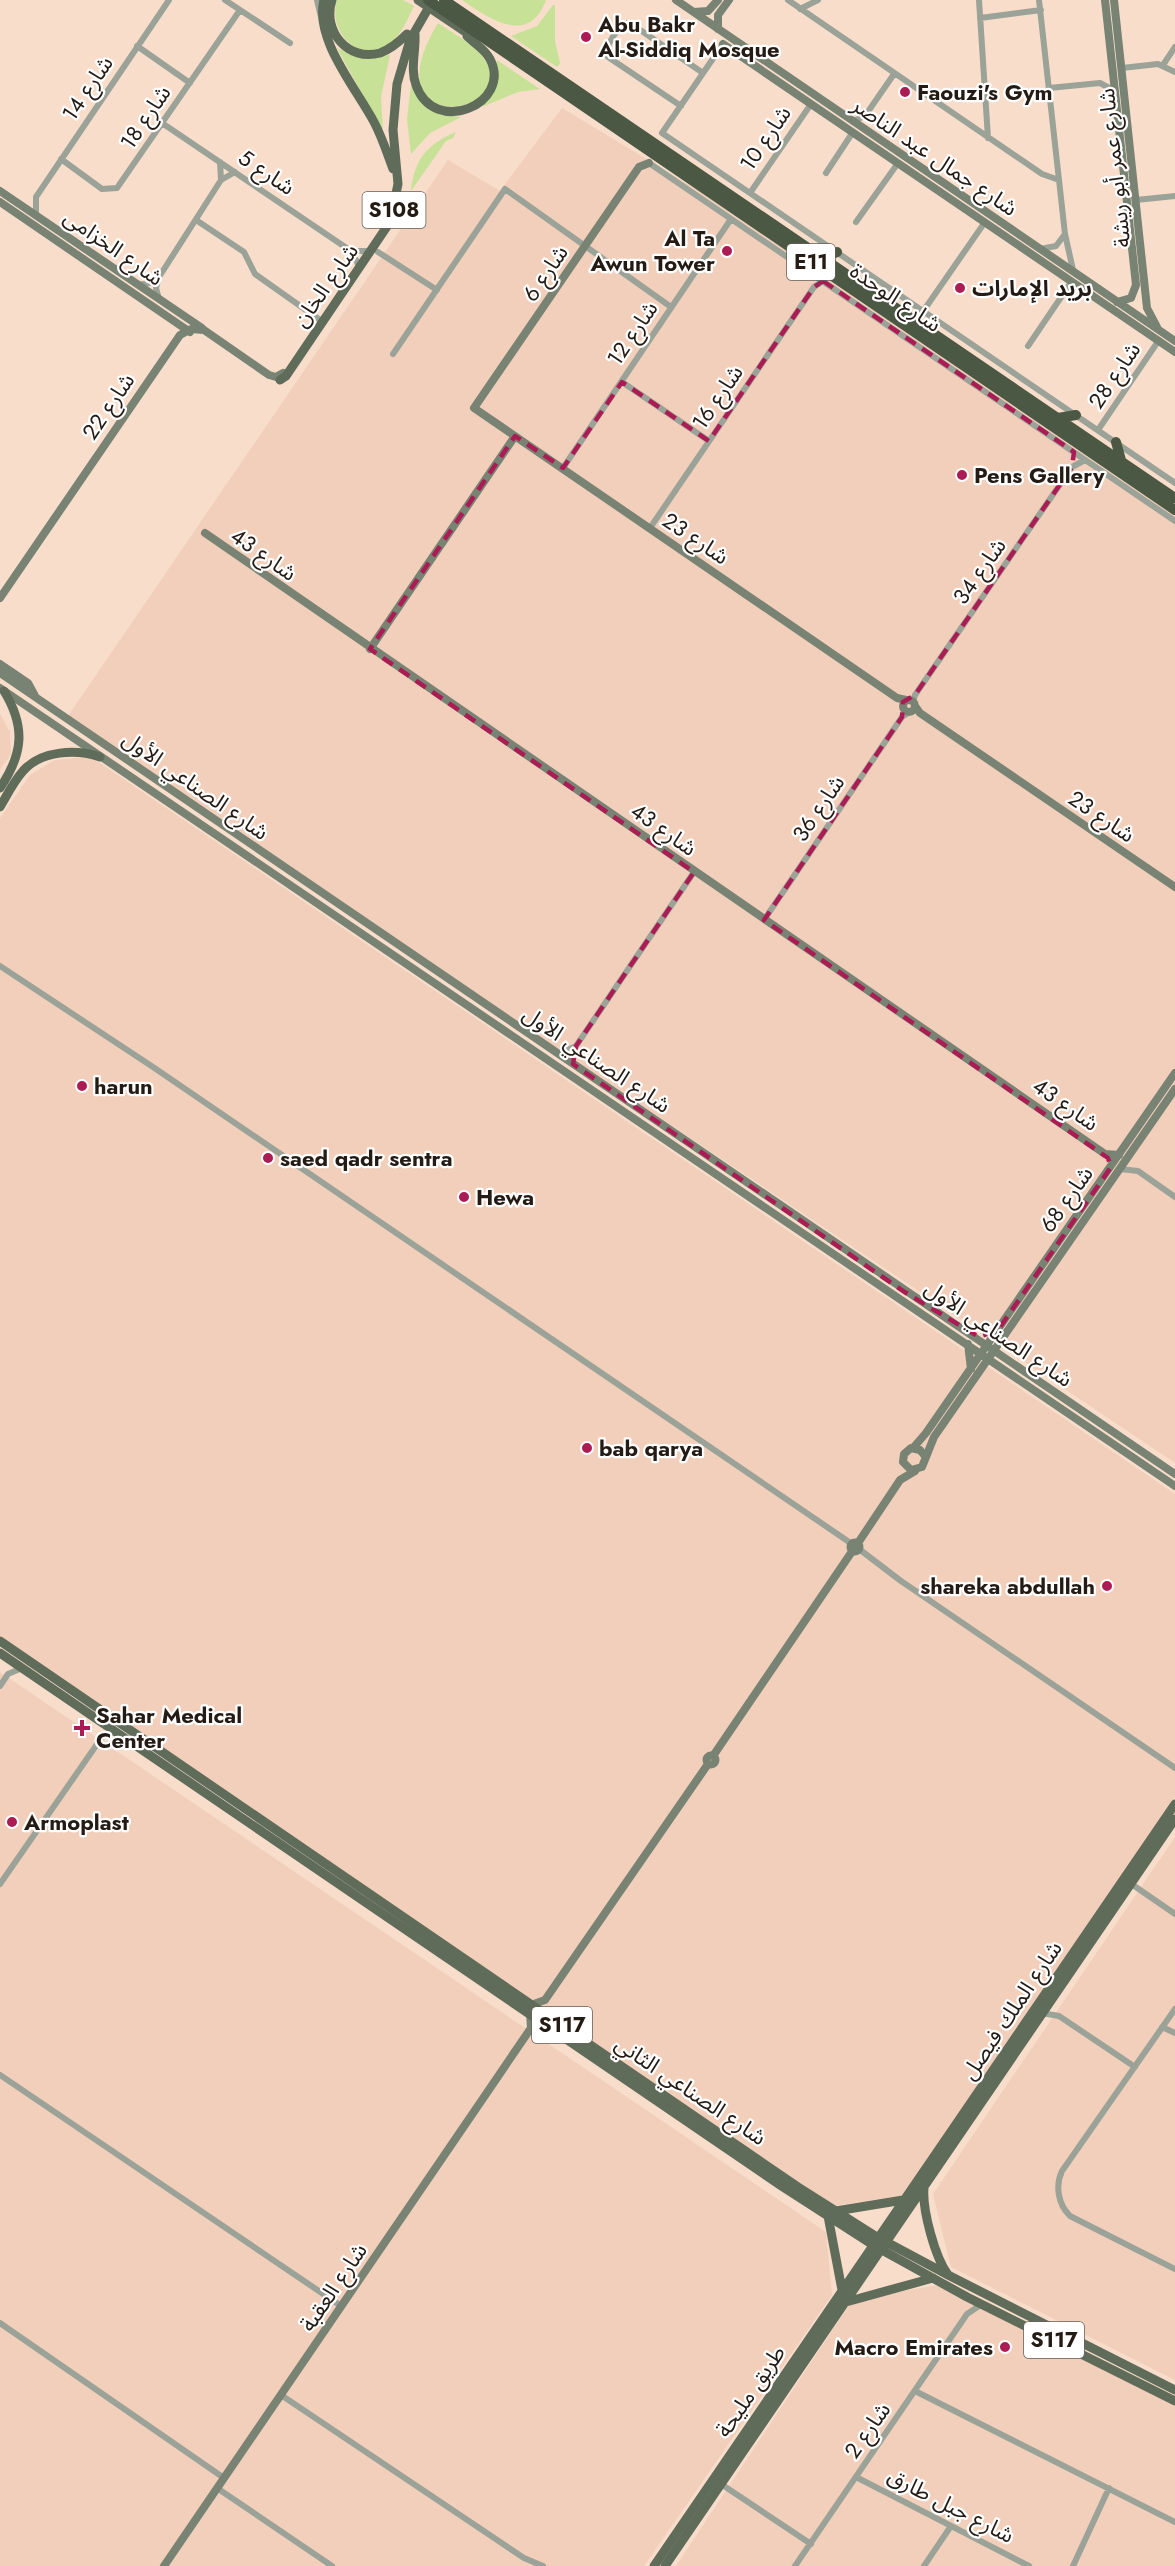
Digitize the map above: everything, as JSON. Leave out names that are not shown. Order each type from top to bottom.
[{"type":"highway","name":"E11","points":[[426,3],[448,6]]},
{"type":"highway","name":"شارع الوحدة","points":[[448,6],[704,189],[1162,501],[1172,515]]},
{"type":"highway","name":"شارع الوحدة","points":[[448,6],[824,258],[1175,498]]},
{"type":"highway","points":[[704,189],[708,203]]},
{"type":"highway","points":[[824,258],[837,252]]},
{"type":"highway","points":[[811,262],[817,281]]},
{"type":"highway","points":[[987,394],[1002,393]]},
{"type":"highway","points":[[1058,418],[1076,415]]},
{"type":"highway","points":[[1072,440],[1074,452]]},
{"type":"highway","points":[[1116,442],[1123,463]]},
{"type":"main road","points":[[324,0],[322,20],[326,37],[374,122],[393,169]]},
{"type":"main road","points":[[332,0],[329,15],[333,31],[341,44],[354,52],[380,52],[394,46],[411,32]]},
{"type":"main road","points":[[426,3],[609,129],[628,136]]},
{"type":"main road","name":"شارع الخان","points":[[282,376],[358,264],[388,213],[393,191],[389,130],[390,95],[398,61],[426,3]]},
{"type":"main road","points":[[411,32],[416,87],[429,104],[438,109],[454,112],[465,111],[479,104],[489,91],[494,77],[488,55],[462,29]]},
{"type":"main road","name":"شارع الخان","points":[[282,376],[292,366],[390,222],[398,184],[393,130],[395,96],[411,32]]},
{"type":"main road","points":[[0,807],[19,768],[19,739],[13,708],[1,692]]},
{"type":"main road","points":[[0,788],[19,768],[44,758],[62,753],[84,752],[100,757]]},
{"type":"main road","name":"شارع الصناعي الثاني","points":[[0,1641],[530,2009]]},
{"type":"main road","name":"شارع الصناعي الثاني","points":[[3,1655],[832,2213],[933,2278],[1175,2401]]},
{"type":"main road","name":"شارع الملك فيصل","points":[[879,2243],[903,2200],[1175,1804]]},
{"type":"main road","name":"شارع الملك فيصل","points":[[879,2243],[924,2188],[1175,1819]]},
{"type":"main road","points":[[924,2188],[924,2204],[937,2254],[950,2276]]},
{"type":"main road","points":[[842,2290],[832,2213],[903,2200]]},
{"type":"main road","name":"شارع الصناعي الثاني","points":[[879,2243],[950,2276],[1175,2390]]},
{"type":"main road","name":"طريق مليحة","points":[[654,2566],[842,2290],[879,2243]]},
{"type":"main road","name":"طريق مليحة","points":[[665,2566],[844,2304],[879,2243]]},
{"type":"main road","points":[[844,2304],[861,2296],[933,2278]]},
{"type":"street","name":"شارع 14","points":[[36,197],[169,0]]},
{"type":"street","points":[[225,0],[290,44]]},
{"type":"street","points":[[317,0],[322,20]]},
{"type":"street","name":"شارع جمال عبد الناصر","points":[[676,0],[1040,249],[1073,277],[1175,352]]},
{"type":"street","points":[[694,12],[708,11],[718,0]]},
{"type":"street","points":[[718,29],[718,15],[729,0]]},
{"type":"street","points":[[788,0],[1041,174],[1059,180]]},
{"type":"street","points":[[800,9],[818,0]]},
{"type":"street","points":[[978,0],[988,138]]},
{"type":"street","points":[[1028,346],[1073,277],[1065,234],[1039,0]]},
{"type":"street","name":"شارع عمر أبو ريشة","points":[[1105,0],[1136,289],[1129,300],[1117,302]]},
{"type":"street","name":"شارع عمر أبو ريشة","points":[[1114,0],[1148,312],[1159,330]]},
{"type":"street","name":"شارع 18","points":[[61,159],[98,187],[112,190],[120,185],[240,10]]},
{"type":"street","points":[[980,18],[1041,10]]},
{"type":"street","points":[[1107,19],[1112,20],[1115,42],[1120,49]]},
{"type":"street","points":[[681,106],[608,57],[607,47],[621,26],[631,23],[703,73]]},
{"type":"street","points":[[723,44],[662,133],[1175,483]]},
{"type":"street","name":"شارع جمال عبد الناصر","points":[[723,44],[953,201],[1117,302],[1175,341]]},
{"type":"street","points":[[137,46],[190,83]]},
{"type":"street","points":[[1163,65],[1175,47]]},
{"type":"street","points":[[1122,68],[1163,65],[1175,72]]},
{"type":"street","points":[[1100,83],[1112,71]]},
{"type":"street","points":[[853,121],[865,116],[894,74]]},
{"type":"street","points":[[1049,88],[1100,83],[1114,91]]},
{"type":"street","name":"شارع 10","points":[[750,193],[811,104]]},
{"type":"street","points":[[865,116],[867,130]]},
{"type":"street","name":"شارع 5","points":[[162,123],[351,251],[358,264]]},
{"type":"street","points":[[826,173],[853,132]]},
{"type":"street","points":[[220,162],[221,180]]},
{"type":"street","points":[[649,162],[817,281],[1085,460],[1172,515]]},
{"type":"street","name":"شارع 6","points":[[474,408],[639,167],[649,162]]},
{"type":"street","points":[[856,222],[898,163]]},
{"type":"street","points":[[907,169],[912,168],[924,175],[928,172]]},
{"type":"street","points":[[159,300],[156,288],[159,277],[221,180],[235,172]]},
{"type":"street","points":[[393,354],[505,189],[672,307]]},
{"type":"street","name":"شارع الخزامى","points":[[0,191],[208,332]]},
{"type":"street","points":[[953,201],[956,196],[980,209]]},
{"type":"street","points":[[1136,200],[1175,196]]},
{"type":"street","points":[[18,203],[36,197],[36,215]]},
{"type":"street","name":"شارع الخزامى","points":[[0,201],[190,332]]},
{"type":"street","points":[[1128,213],[1132,219],[1134,241],[1140,243]]},
{"type":"street","name":"شارع 12","points":[[563,468],[731,219]]},
{"type":"street","points":[[196,220],[244,252],[259,277],[320,320]]},
{"type":"street","points":[[924,310],[985,222]]},
{"type":"street","points":[[1040,249],[1056,246],[1065,234]]},
{"type":"street","points":[[351,251],[366,251]]},
{"type":"street","points":[[378,252],[437,290]]},
{"type":"street","points":[[138,285],[150,283],[159,277]]},
{"type":"street","name":"شارع 16","points":[[650,528],[817,281]]},
{"type":"street","points":[[190,332],[205,335],[273,379],[282,376]]},
{"type":"street","points":[[190,332],[208,332],[271,376],[282,376]]},
{"type":"street","name":"شارع 22","points":[[0,598],[177,337],[190,332]]},
{"type":"street","name":"شارع 22","points":[[0,603],[182,340],[190,332]]},
{"type":"street","name":"شارع 28","points":[[1098,430],[1159,340]]},
{"type":"street","points":[[622,382],[709,441]]},
{"type":"street","name":"شارع 23","points":[[474,408],[1175,887]]},
{"type":"street","points":[[370,649],[514,436]]},
{"type":"street","name":"شارع 34","points":[[908,706],[1072,467],[1074,452]]},
{"type":"street","name":"شارع 34","points":[[1072,467],[1085,460]]},
{"type":"street","name":"شارع 43","points":[[205,533],[1105,1154],[1115,1168]]},
{"type":"street","points":[[0,664],[28,683],[35,697]]},
{"type":"street","name":"شارع الصناعي الأول","points":[[0,673],[559,1054],[984,1350],[1012,1363],[1175,1474]]},
{"type":"street","name":"شارع الصناعي الأول","points":[[1,692],[971,1341]]},
{"type":"street","name":"شارع 36","points":[[764,920],[908,706]]},
{"type":"street","points":[[573,1064],[576,1046],[694,872]]},
{"type":"street","points":[[0,966],[153,1067],[1175,1768]]},
{"type":"street","points":[[559,1054],[576,1046]]},
{"type":"street","name":"شارع 68","points":[[925,1456],[934,1437],[1006,1338],[1115,1168],[1119,1155],[1175,1073]]},
{"type":"street","name":"شارع 68","points":[[913,1448],[1115,1168],[1131,1154],[1175,1089]]},
{"type":"street","name":"شارع 43","points":[[1105,1154],[1119,1155]]},
{"type":"street","points":[[1131,1154],[1138,1171]]},
{"type":"street","points":[[1115,1168],[1138,1171],[1175,1197]]},
{"type":"street","points":[[971,1368],[971,1341],[998,1330]]},
{"type":"street","points":[[1006,1338],[1005,1349],[1012,1363]]},
{"type":"street","name":"شارع الصناعي الأول","points":[[993,1356],[1000,1366],[1175,1486]]},
{"type":"street","points":[[980,1373],[1000,1366]]},
{"type":"street","points":[[545,2000],[545,2019],[531,2028],[530,2009],[545,2000],[855,1547],[900,1480],[904,1454],[913,1448],[920,1450],[925,1456],[922,1467],[900,1480]]},
{"type":"street","points":[[903,1462],[908,1469],[915,1471]]},
{"type":"street","points":[[3,1655],[8,1674]]},
{"type":"street","points":[[0,1686],[8,1674],[22,1668]]},
{"type":"street","points":[[102,1737],[103,1721]]},
{"type":"street","points":[[0,1884],[102,1737],[108,1732],[117,1731]]},
{"type":"street","points":[[1130,1883],[1175,1914]]},
{"type":"street","points":[[1051,2000],[1059,2016]]},
{"type":"street","points":[[1175,2009],[1062,2171],[1058,2191],[1064,2208],[1070,2216],[1175,2269]]},
{"type":"street","points":[[1042,2013],[1059,2016],[1135,2067]]},
{"type":"street","points":[[1162,2027],[1175,2033]]},
{"type":"street","name":"شارع العقبة","points":[[164,2566],[531,2028]]},
{"type":"street","points":[[0,2075],[341,2307]]},
{"type":"street","points":[[967,2297],[967,2314]]},
{"type":"street","name":"شارع 2","points":[[795,2566],[967,2314],[982,2304]]},
{"type":"street","points":[[0,2324],[224,2478]]},
{"type":"street","points":[[915,2391],[1175,2522]]},
{"type":"street","points":[[281,2395],[524,2558],[543,2566]]},
{"type":"street","name":"شارع جبل طارق","points":[[856,2477],[1029,2566]]},
{"type":"street","points":[[721,2484],[811,2544]]},
{"type":"street","points":[[217,2488],[332,2566]]},
{"type":"street","points":[[1073,2566],[1109,2488]]},
{"type":"street","points":[[924,2566],[951,2526]]},
{"type":"street","points":[[524,2558],[528,2566]]},
{"type":"highlighted area","points":[[823,281],[1074,452],[1072,467],[915,695],[903,702],[902,717],[764,920],[1108,1158],[1111,1167],[998,1330],[979,1337],[903,1291],[573,1064],[576,1046],[694,872],[370,649],[515,436],[563,468],[622,382],[709,441],[814,287]]},
{"type":"shaded area","points":[[562,108],[696,189],[1175,515],[1175,1463],[66,719],[448,160],[500,191]]},
{"type":"shaded area","points":[[0,714],[10,732],[11,754],[0,770]]},
{"type":"shaded area","points":[[85,757],[97,761],[1175,1494],[1175,1797],[904,2195],[834,2206],[0,1638],[0,818],[30,775],[55,760]]},
{"type":"shaded area","points":[[0,1672],[826,2232],[832,2295],[644,2566],[0,2566]]},
{"type":"shaded area","points":[[1175,1837],[1175,2380],[951,2267],[933,2194]]},
{"type":"shaded area","points":[[939,2285],[1175,2404],[1175,2566],[676,2566],[849,2305],[880,2295]]},
{"type":"green space","points":[[337,0],[403,0],[414,6],[395,39],[380,49],[368,51],[349,43],[342,34],[335,12]]},
{"type":"green space","points":[[462,0],[546,0],[539,14],[529,22],[519,25],[496,20]]},
{"type":"green space","points":[[555,5],[555,41],[560,63],[557,67],[511,36],[537,26]]},
{"type":"green space","points":[[438,23],[469,44],[485,60],[490,80],[483,95],[467,104],[449,106],[432,101],[421,85],[421,60]]},
{"type":"green space","points":[[337,48],[362,58],[390,55],[381,97],[383,132]]},
{"type":"green space","points":[[497,60],[540,89],[518,92],[482,107],[496,86]]},
{"type":"green space","points":[[411,85],[420,99],[431,109],[461,117],[430,133],[411,154],[407,119]]},
{"type":"green space","points":[[456,132],[453,138],[446,141],[411,191],[415,170],[424,154],[437,142]]},
{"type":"place","name":"Abu Bakr Al-Siddiq Mosque","points":[[586,37]]},
{"type":"place","name":"Faouzi's Gym","points":[[905,92]]},
{"type":"place","name":"Al Ta Awun Tower","points":[[727,251]]},
{"type":"place","name":"بريد الإمارات","points":[[960,288]]},
{"type":"place","name":"Pens Gallery","points":[[962,475]]},
{"type":"place","name":"harun","points":[[82,1086]]},
{"type":"place","name":"saed qadr sentra","points":[[268,1158]]},
{"type":"place","name":"Hewa","points":[[464,1197]]},
{"type":"place","name":"bab qarya","points":[[587,1448]]},
{"type":"place","name":"shareka abdullah","points":[[1107,1586]]},
{"type":"place","name":"Sahar Medical Center","points":[[82,1728]]},
{"type":"place","name":"Armoplast","points":[[12,1822]]},
{"type":"place","name":"Macro Emirates","points":[[1005,2347]]}]
